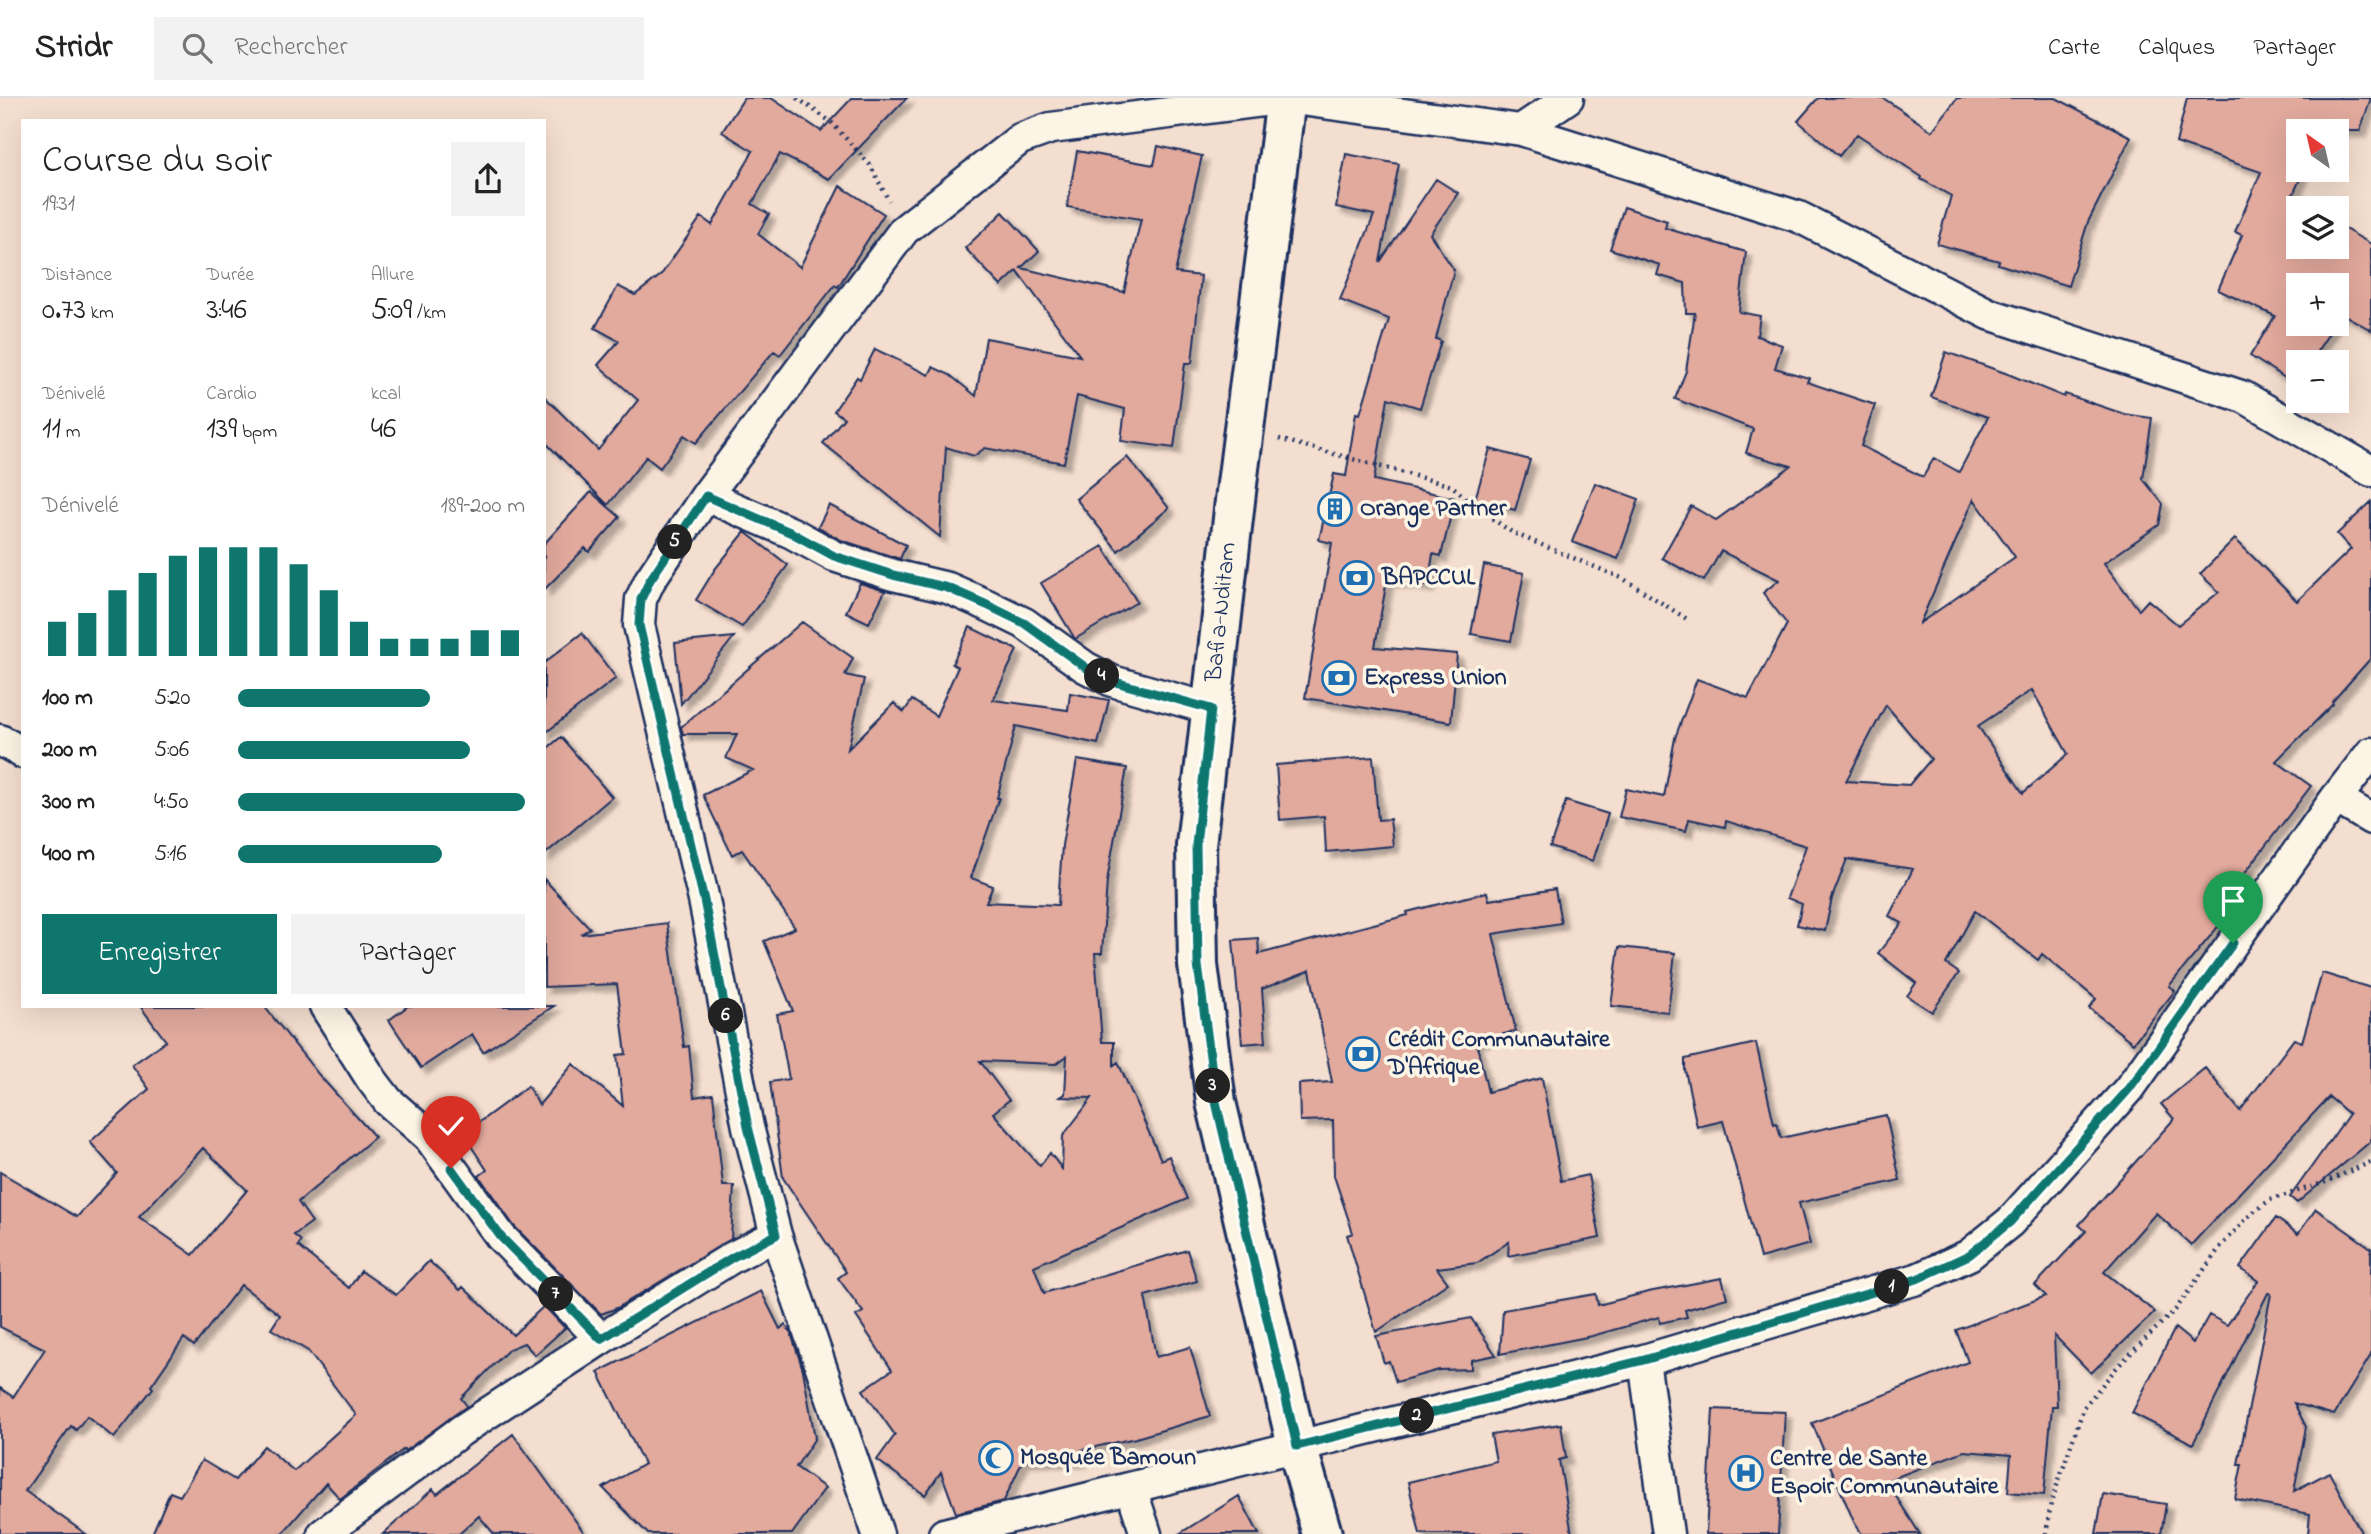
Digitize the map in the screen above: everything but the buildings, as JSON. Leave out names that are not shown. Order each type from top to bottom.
[{"type":"main road","name":"Bafia-Nditam","points":[[1286,98],[1196,845],[1198,965],[1216,1102],[1297,1446],[1322,1534]]},
{"type":"street","points":[[878,1534],[776,1235],[748,1127],[704,900],[639,625],[641,599],[650,580],[706,496],[904,230],[1020,139],[1051,128],[1286,98],[1521,131],[1799,217],[1989,314],[2244,397],[2371,471]]},
{"type":"street","points":[[1521,131],[1568,98]]},
{"type":"street","points":[[706,496],[792,533],[834,556],[893,575],[948,588],[987,605],[1024,623],[1085,667],[1112,681],[1211,709]]},
{"type":"street","points":[[0,740],[21,752]]},
{"type":"street","points":[[944,1534],[1644,1360],[1917,1279],[1969,1255],[2010,1222],[2129,1089],[2336,798],[2371,753]]},
{"type":"street","points":[[2336,798],[2371,819]]},
{"type":"street","points":[[326,1008],[388,1101],[429,1137],[501,1237],[601,1339]]},
{"type":"street","points":[[323,1534],[462,1430],[733,1257],[776,1235]]},
{"type":"street","points":[[1644,1360],[1668,1534]]},
{"type":"street","points":[[1131,1488],[1146,1534]]},
{"type":"path","points":[[797,98],[831,122],[870,165],[904,230]]},
{"type":"path","points":[[1245,429],[1452,486],[1481,511],[1513,533],[1624,579],[1690,621]]},
{"type":"path","points":[[2046,1534],[2050,1503],[2084,1407],[2118,1366],[2176,1309],[2221,1246],[2252,1213],[2270,1200],[2323,1183],[2371,1162]]},
{"type":"place","name":"Orange Partner","points":[[1335,509]]},
{"type":"place","name":"BAPCCUL","points":[[1357,578]]},
{"type":"place","name":"Express Union","points":[[1339,678]]},
{"type":"place","name":"Crédit Communautaire D'Afrique","points":[[1363,1054]]},
{"type":"place","name":"Mosquée Bamoun","points":[[996,1458]]},
{"type":"place","name":"Centre de Sante Espoir Communautaire","points":[[1746,1473]]},
{"type":"route","points":[[451,1168],[501,1237],[601,1339],[733,1257],[776,1235],[748,1127],[704,900],[639,625],[641,599],[650,580],[706,496],[792,533],[834,556],[893,575],[948,588],[987,605],[1024,623],[1085,667],[1112,681],[1211,709],[1196,845],[1198,965],[1216,1102],[1297,1446],[1644,1360],[1917,1279],[1969,1255],[2010,1222],[2129,1089],[2233,943]]}]
